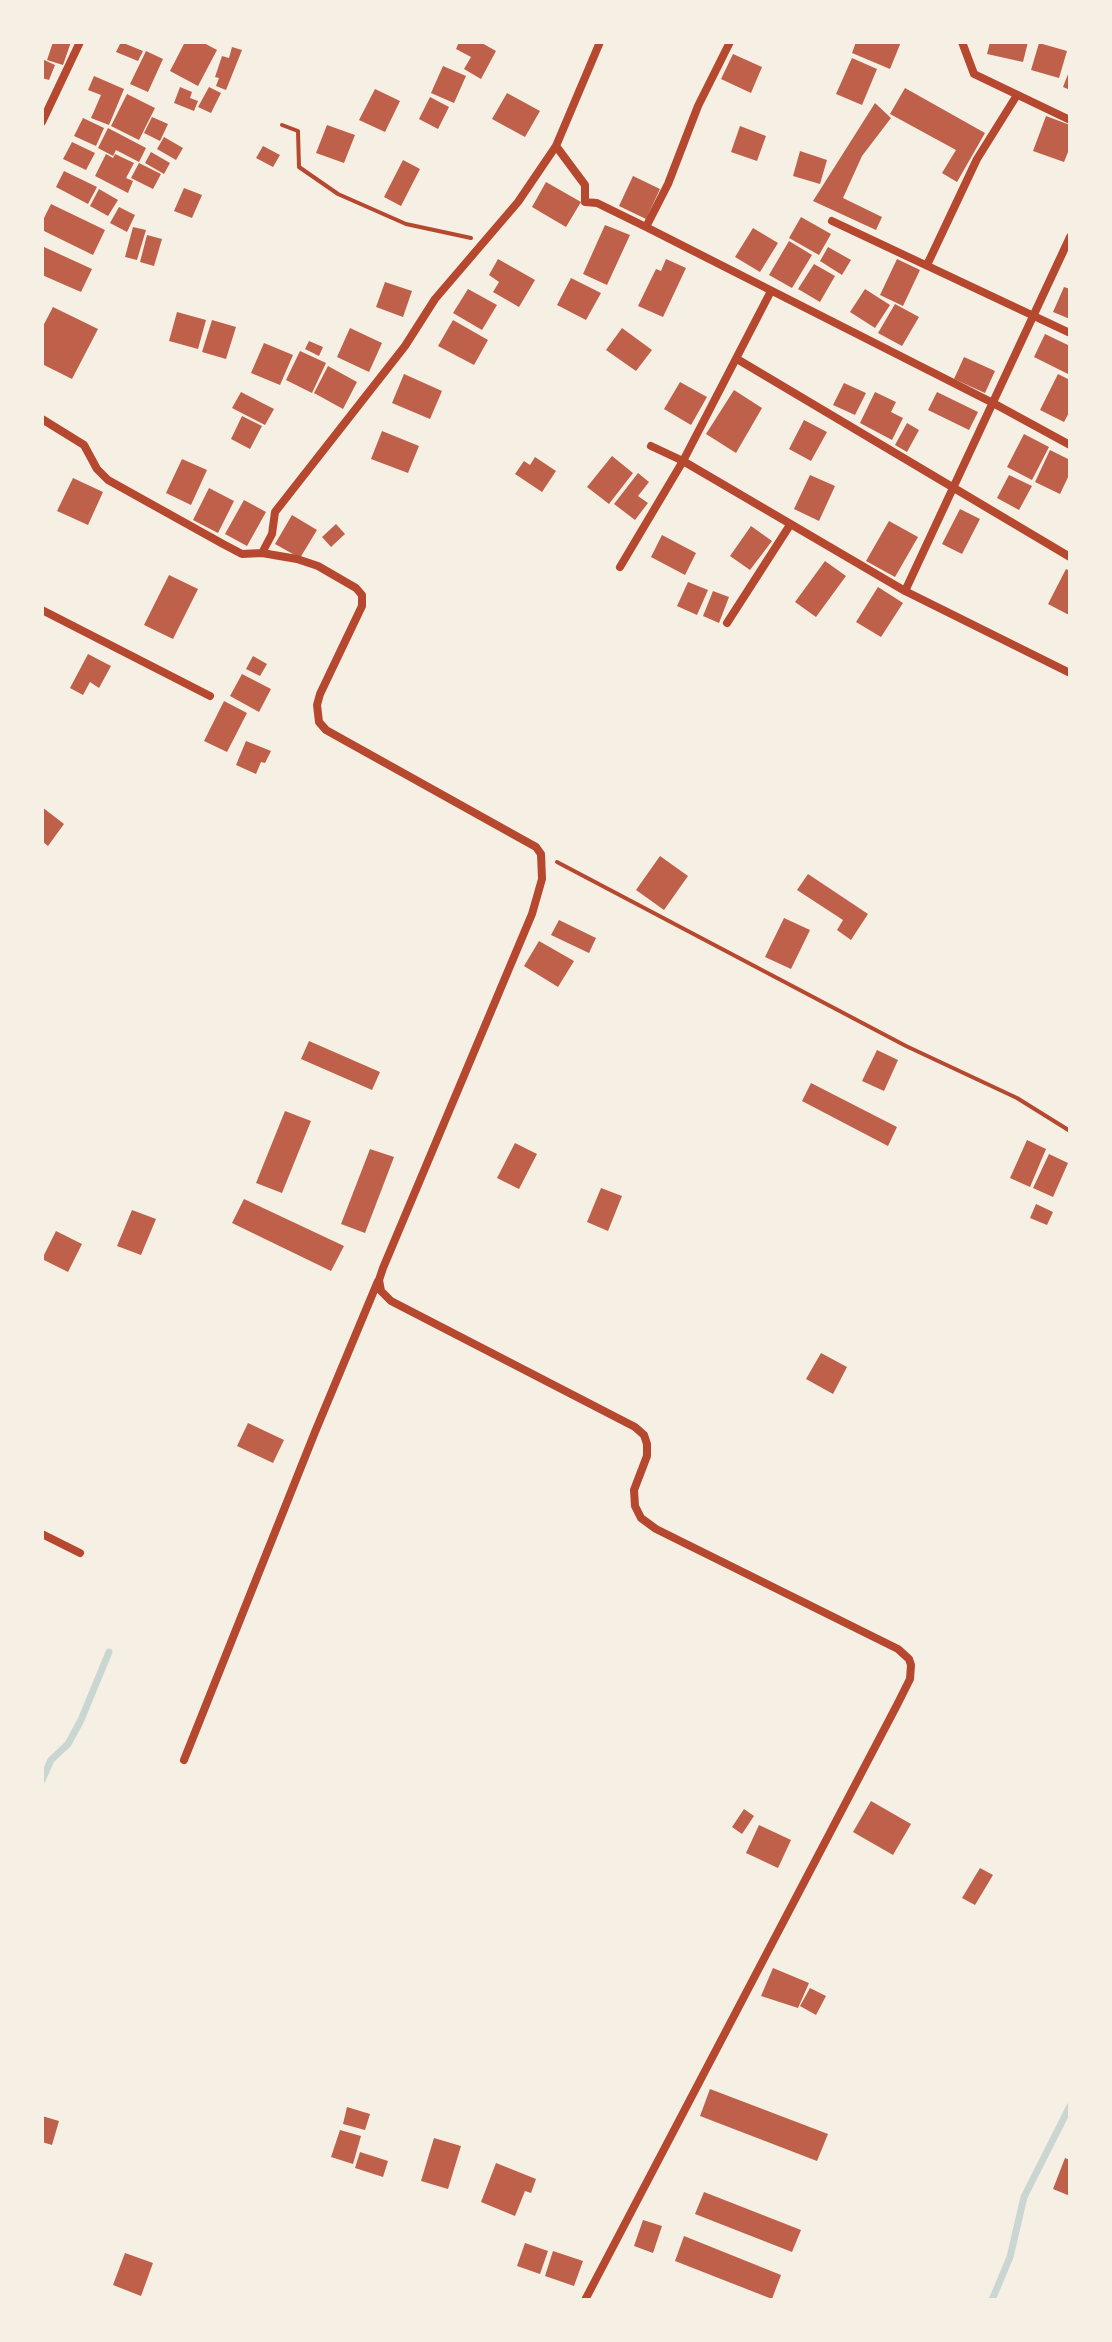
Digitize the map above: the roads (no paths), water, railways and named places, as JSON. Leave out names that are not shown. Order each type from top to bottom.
[{"type":"street","points":[[42,122],[80,42]]},
{"type":"street","points":[[262,553],[272,534],[275,512],[405,346],[435,299],[518,202],[556,146],[600,42]]},
{"type":"street","points":[[646,227],[668,184],[698,106],[730,42]]},
{"type":"street","points":[[962,42],[974,74],[1070,120]]},
{"type":"street","points":[[927,265],[977,159],[1017,95]]},
{"type":"street","points":[[556,146],[585,185],[585,202],[597,203],[646,227],[1070,445]]},
{"type":"street","points":[[832,221],[1070,333]]},
{"type":"street","points":[[905,591],[1069,241]]},
{"type":"street","points":[[620,567],[683,461],[771,291]]},
{"type":"street","points":[[737,359],[1070,557]]},
{"type":"street","points":[[42,419],[84,445],[97,469],[108,480],[242,554],[262,553],[318,566],[356,588],[362,595],[362,606],[320,694],[317,705],[319,722],[326,730],[536,847],[541,854],[542,879],[532,914],[315,1432],[184,1760]]},
{"type":"street","points":[[651,446],[683,461],[905,591],[1070,673]]},
{"type":"street","points":[[727,623],[790,525]]},
{"type":"street","points":[[42,610],[210,696]]},
{"type":"street","points":[[379,1280],[381,1291],[391,1301],[635,1427],[644,1435],[647,1456],[634,1490],[635,1506],[641,1518],[656,1529],[898,1649],[911,1665],[910,1679],[890,1718],[585,2300]]},
{"type":"street","points":[[42,1534],[80,1553]]},
{"type":"waterway","points":[[42,1780],[51,1760],[68,1744],[81,1720],[109,1652]]},
{"type":"waterway","points":[[992,2300],[1010,2257],[1024,2197],[1070,2106]]}]
